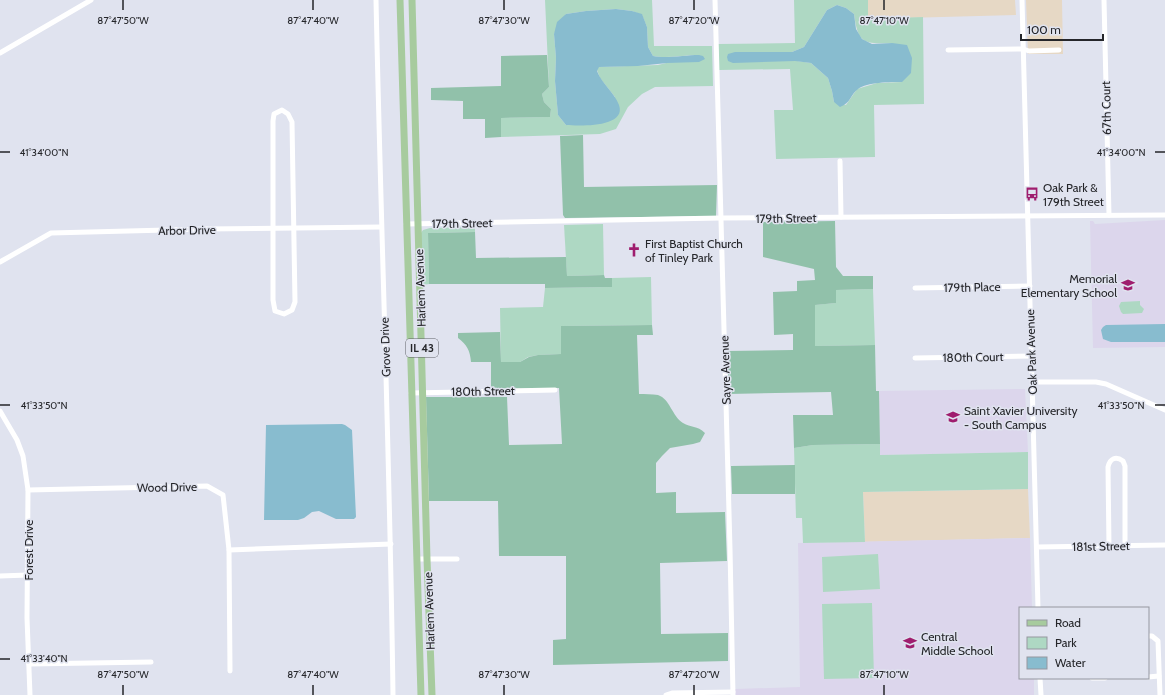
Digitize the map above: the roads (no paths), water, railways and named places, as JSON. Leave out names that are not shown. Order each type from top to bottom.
[{"type":"main road","name":"Harlem Avenue","points":[[400,0],[420,695]]},
{"type":"main road","name":"Harlem Avenue","points":[[412,0],[432,695]]},
{"type":"main road","points":[[402,61],[414,61]]},
{"type":"street","points":[[0,53],[91,0]]},
{"type":"street","name":"Grove Drive","points":[[376,0],[381,227],[391,544],[393,695]]},
{"type":"street","name":"Sayre Avenue","points":[[715,0],[733,693]]},
{"type":"street","name":"Oak Park Avenue","points":[[1022,0],[1038,607]]},
{"type":"street","name":"67th Court","points":[[1104,0],[1109,215]]},
{"type":"street","points":[[948,50],[1059,50]]},
{"type":"street","points":[[282,110],[288,114],[292,122],[294,228],[295,302],[292,310],[284,314],[275,311],[273,300],[273,121],[274,114],[282,110]]},
{"type":"street","points":[[840,161],[841,217]]},
{"type":"street","name":"179th Street","points":[[406,224],[721,218],[1165,215]]},
{"type":"street","name":"Arbor Drive","points":[[0,262],[51,233],[381,227]]},
{"type":"street","name":"179th Place","points":[[915,288],[1030,286]]},
{"type":"street","name":"180th Court","points":[[915,358],[1032,356]]},
{"type":"street","points":[[1032,382],[1096,382],[1106,384],[1165,410]]},
{"type":"street","name":"180th Street","points":[[411,393],[555,390]]},
{"type":"street","name":"Forest Drive","points":[[0,411],[23,456],[28,490],[27,618],[30,695]]},
{"type":"street","points":[[1109,546],[1108,467],[1109,462],[1116,458],[1123,461],[1125,466],[1126,546]]},
{"type":"street","name":"Wood Drive","points":[[28,490],[207,486],[223,495],[229,550],[230,671]]},
{"type":"street","points":[[229,550],[391,544]]},
{"type":"street","name":"181st Street","points":[[1037,547],[1165,545]]},
{"type":"street","points":[[417,559],[457,559]]},
{"type":"street","points":[[0,576],[28,576]]},
{"type":"street","points":[[1149,636],[1152,636],[1158,641],[1160,695]]},
{"type":"street","points":[[29,664],[151,662]]},
{"type":"street","points":[[1149,677],[1159,676]]},
{"type":"street","points":[[1040,679],[1041,695]]},
{"type":"street","points":[[666,695],[672,693],[733,693]]},
{"type":"water","points":[[837,5],[846,8],[854,14],[856,29],[862,39],[872,44],[892,43],[907,45],[912,58],[911,73],[902,82],[879,83],[862,87],[855,91],[848,101],[840,107],[834,102],[828,78],[811,63],[795,61],[733,63],[728,61],[728,54],[735,52],[792,52],[804,47],[827,10]]},
{"type":"water","points":[[616,9],[642,14],[647,27],[648,47],[653,56],[670,57],[699,55],[703,56],[705,59],[699,62],[599,67],[597,71],[599,76],[617,100],[620,113],[616,118],[609,122],[600,124],[580,126],[566,125],[558,115],[555,81],[556,58],[554,34],[557,22],[566,14]]},
{"type":"water","points":[[1165,324],[1165,342],[1111,342],[1103,339],[1101,330],[1106,325]]},
{"type":"water","points":[[342,424],[352,430],[356,517],[354,519],[336,519],[319,511],[312,512],[304,518],[298,520],[264,520],[266,425]]},
{"type":"place","name":"Oak Park & 179th Street","points":[[1032,194]]},
{"type":"place","name":"First Baptist Church of Tinley Park","points":[[634,250]]},
{"type":"place","name":"Memorial Elementary School","points":[[1128,285]]},
{"type":"place","name":"Saint Xavier University - South Campus","points":[[953,417]]},
{"type":"place","name":"Central Middle School","points":[[910,643]]}]
